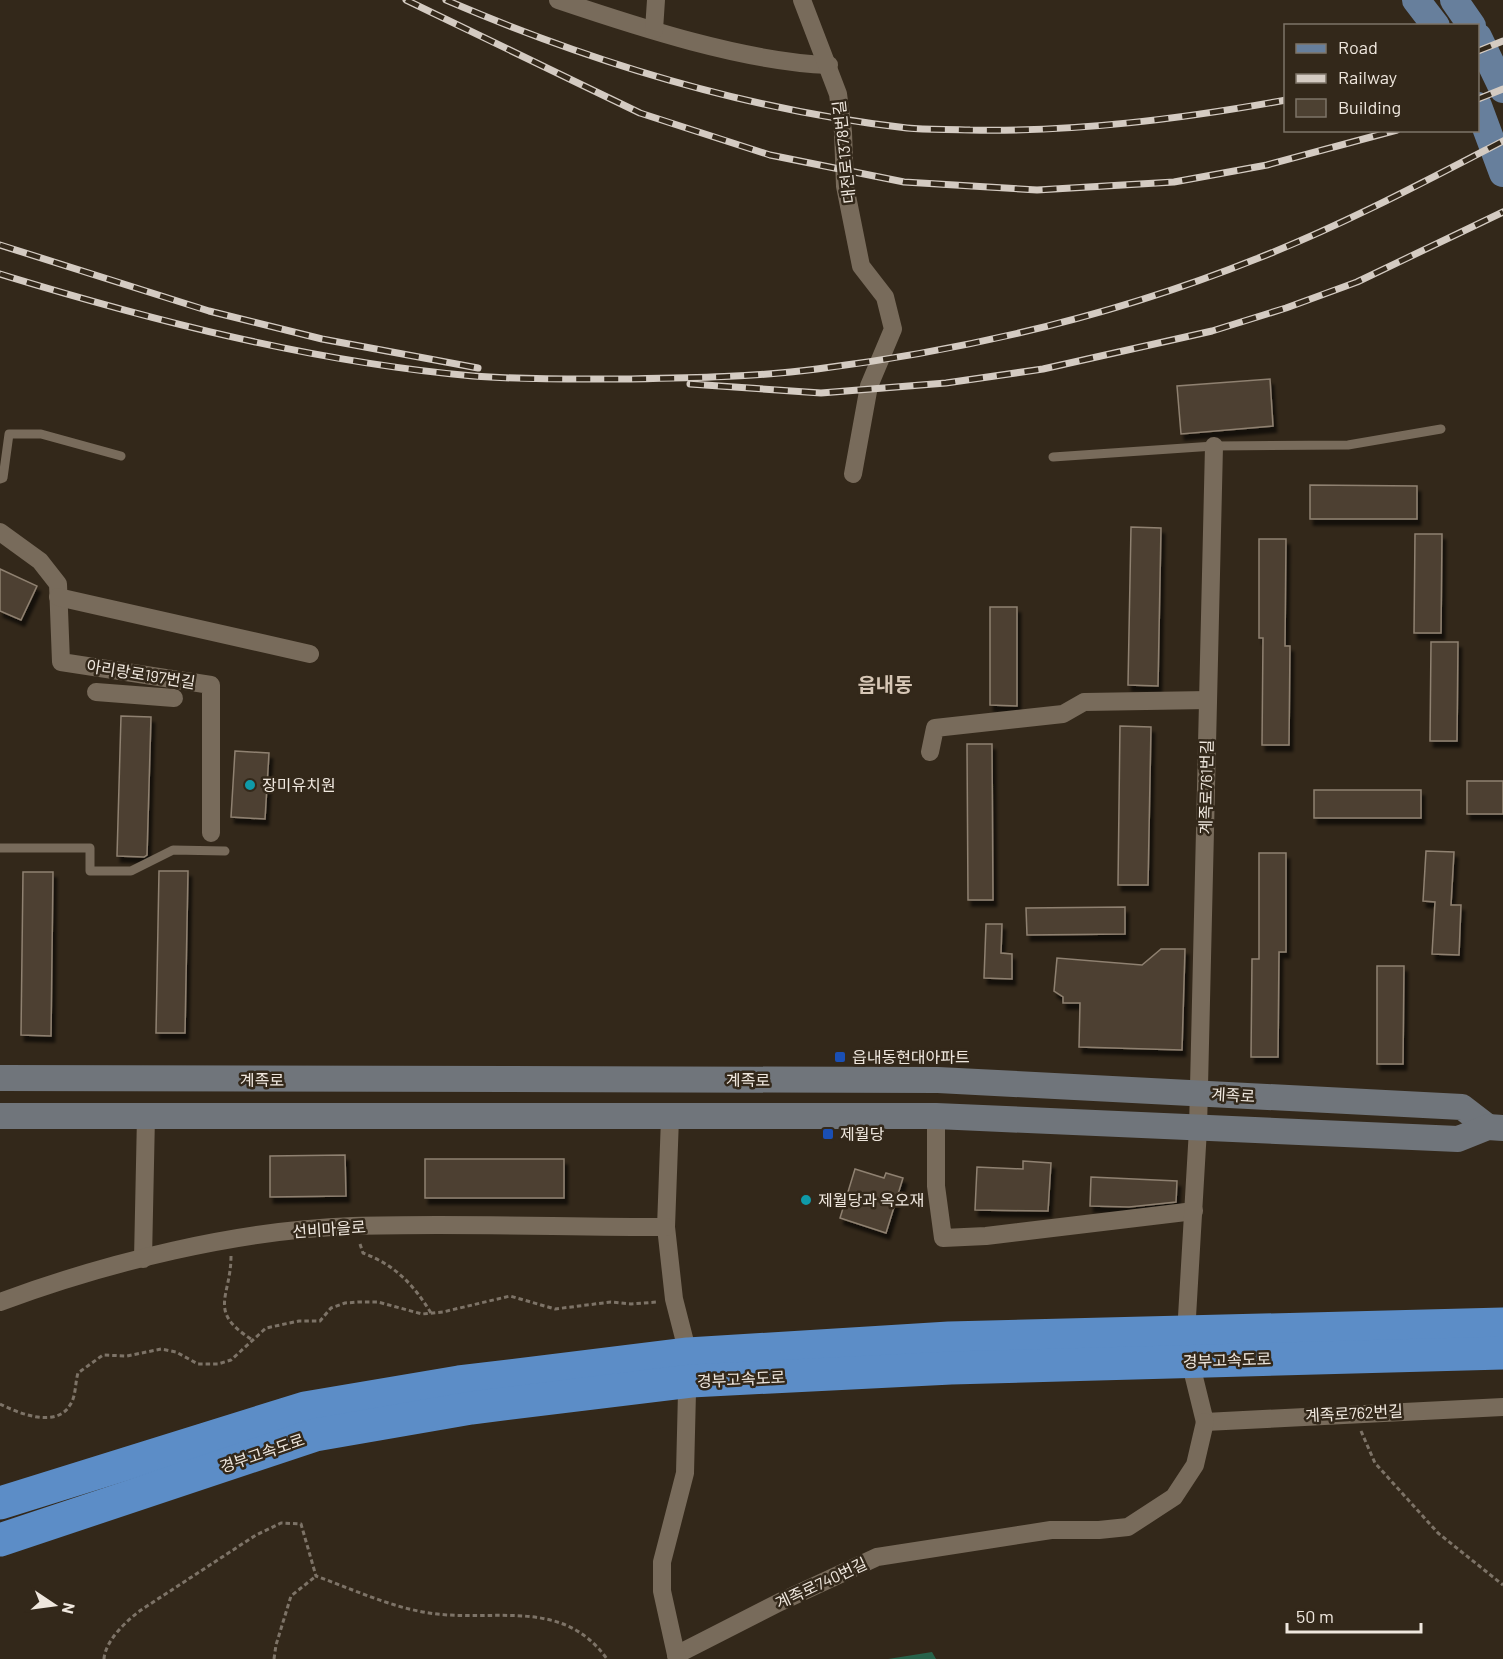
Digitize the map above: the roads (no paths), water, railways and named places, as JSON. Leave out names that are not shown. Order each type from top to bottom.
[{"type":"highway","name":"경부고속도로","points":[[0,1503],[305,1408],[459,1382],[676,1356],[949,1338],[1503,1324]]},
{"type":"highway","name":"경부고속도로","points":[[0,1540],[315,1435],[483,1407],[691,1381],[951,1368],[1503,1353]]},
{"type":"main road","points":[[1416,0],[1434,24]]},
{"type":"main road","points":[[1454,0],[1471,24]]},
{"type":"main road","points":[[1479,39],[1503,88]]},
{"type":"main road","points":[[1479,109],[1503,173]]},
{"type":"main road","name":"계족로","points":[[0,1078],[938,1080],[1462,1107],[1495,1128]]},
{"type":"main road","name":"계족로","points":[[0,1116],[670,1118],[936,1116],[1458,1139],[1495,1128]]},
{"type":"street","points":[[558,0],[654,30],[770,58],[802,64],[829,65]]},
{"type":"street","points":[[654,30],[656,0]]},
{"type":"street","name":"대전로1378번길","points":[[802,0],[829,65],[838,94],[843,132],[845,186],[861,266],[885,297],[892,329],[869,386],[853,474]]},
{"type":"street","name":"계족로761번길","points":[[1198,1129],[1214,446]]},
{"type":"street","name":"아리랑로197번길","points":[[0,532],[40,561],[58,584],[61,662],[211,685],[211,833]]},
{"type":"street","points":[[58,597],[310,654]]},
{"type":"street","points":[[96,692],[174,698]]},
{"type":"street","points":[[930,752],[935,728],[1063,714],[1084,702],[1208,700]]},
{"type":"street","points":[[143,1259],[146,1116]]},
{"type":"street","points":[[936,1116],[936,1186],[943,1238],[986,1236],[1194,1210]]},
{"type":"street","points":[[670,1118],[666,1227],[674,1299],[685,1341]]},
{"type":"street","points":[[1187,1317],[1198,1129]]},
{"type":"street","name":"선비마을로","points":[[0,1302],[64,1278],[143,1259],[229,1241],[352,1226],[666,1227]]},
{"type":"street","points":[[1191,1365],[1205,1422]]},
{"type":"street","name":"계족로740번길","points":[[687,1392],[685,1473],[662,1563],[662,1591],[676,1657],[780,1602],[877,1557],[975,1540],[1052,1530],[1099,1530],[1128,1527],[1174,1497],[1195,1465],[1205,1422]]},
{"type":"street","name":"계족로762번길","points":[[1205,1422],[1503,1407]]},
{"type":"lane","points":[[1053,457],[1214,446],[1348,445],[1441,429]]},
{"type":"lane","points":[[0,479],[3,478],[9,434],[41,434],[121,456]]},
{"type":"lane","points":[[0,848],[90,848],[90,871],[130,871],[172,850],[225,851]]},
{"type":"railway","points":[[406,0],[640,113],[770,155],[904,182],[1037,190],[1174,182],[1267,165],[1390,132]]},
{"type":"railway","points":[[446,0],[558,44],[672,81],[789,109],[907,128],[1050,129],[1129,123],[1284,100]]},
{"type":"railway","points":[[1479,51],[1503,41]]},
{"type":"railway","points":[[1479,99],[1503,89]]},
{"type":"railway","points":[[0,274],[116,308],[234,337],[353,361],[413,370],[473,376],[552,379],[724,377],[771,374],[873,361],[985,341],[1149,297],[1203,279],[1319,233],[1503,141]]},
{"type":"railway","points":[[690,384],[821,393],[946,383],[1043,369],[1212,331],[1286,308],[1357,282],[1503,212]]},
{"type":"railway","points":[[0,245],[209,311],[322,339],[478,368]]},
{"type":"place","name":"장미유치원","points":[[250,785]]},
{"type":"place","name":"읍내동현대아파트","points":[[840,1057]]},
{"type":"place","name":"제월당","points":[[828,1134]]},
{"type":"place","name":"제월당과 옥오재","points":[[806,1200]]},
{"type":"district","name":"읍내동","points":[[885,685]]}]
